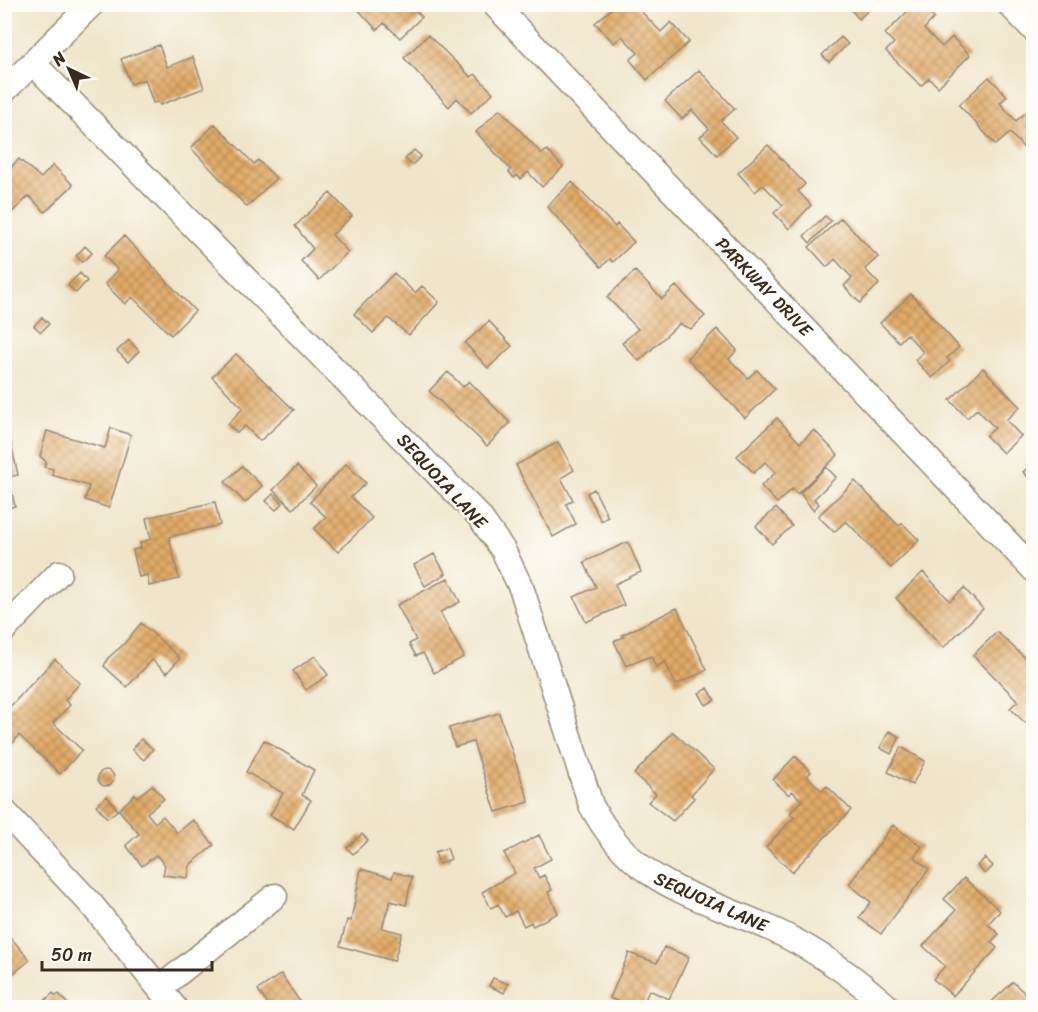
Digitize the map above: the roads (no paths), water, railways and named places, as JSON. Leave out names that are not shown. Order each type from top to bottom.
[{"type":"street","points":[[4,91],[92,4]]},
{"type":"street","name":"PARKWAY DRIVE","points":[[494,4],[1034,570]]},
{"type":"street","points":[[1010,4],[1034,30]]},
{"type":"street","name":"SEQUOIA LANE","points":[[33,63],[478,516],[503,550],[522,590],[591,806],[604,830],[623,854],[646,873],[673,887],[782,934],[826,959],[889,1008]]},
{"type":"street","points":[[4,630],[59,573]]},
{"type":"street","points":[[4,811],[91,904],[175,1008]]},
{"type":"street","points":[[160,988],[275,896]]}]
